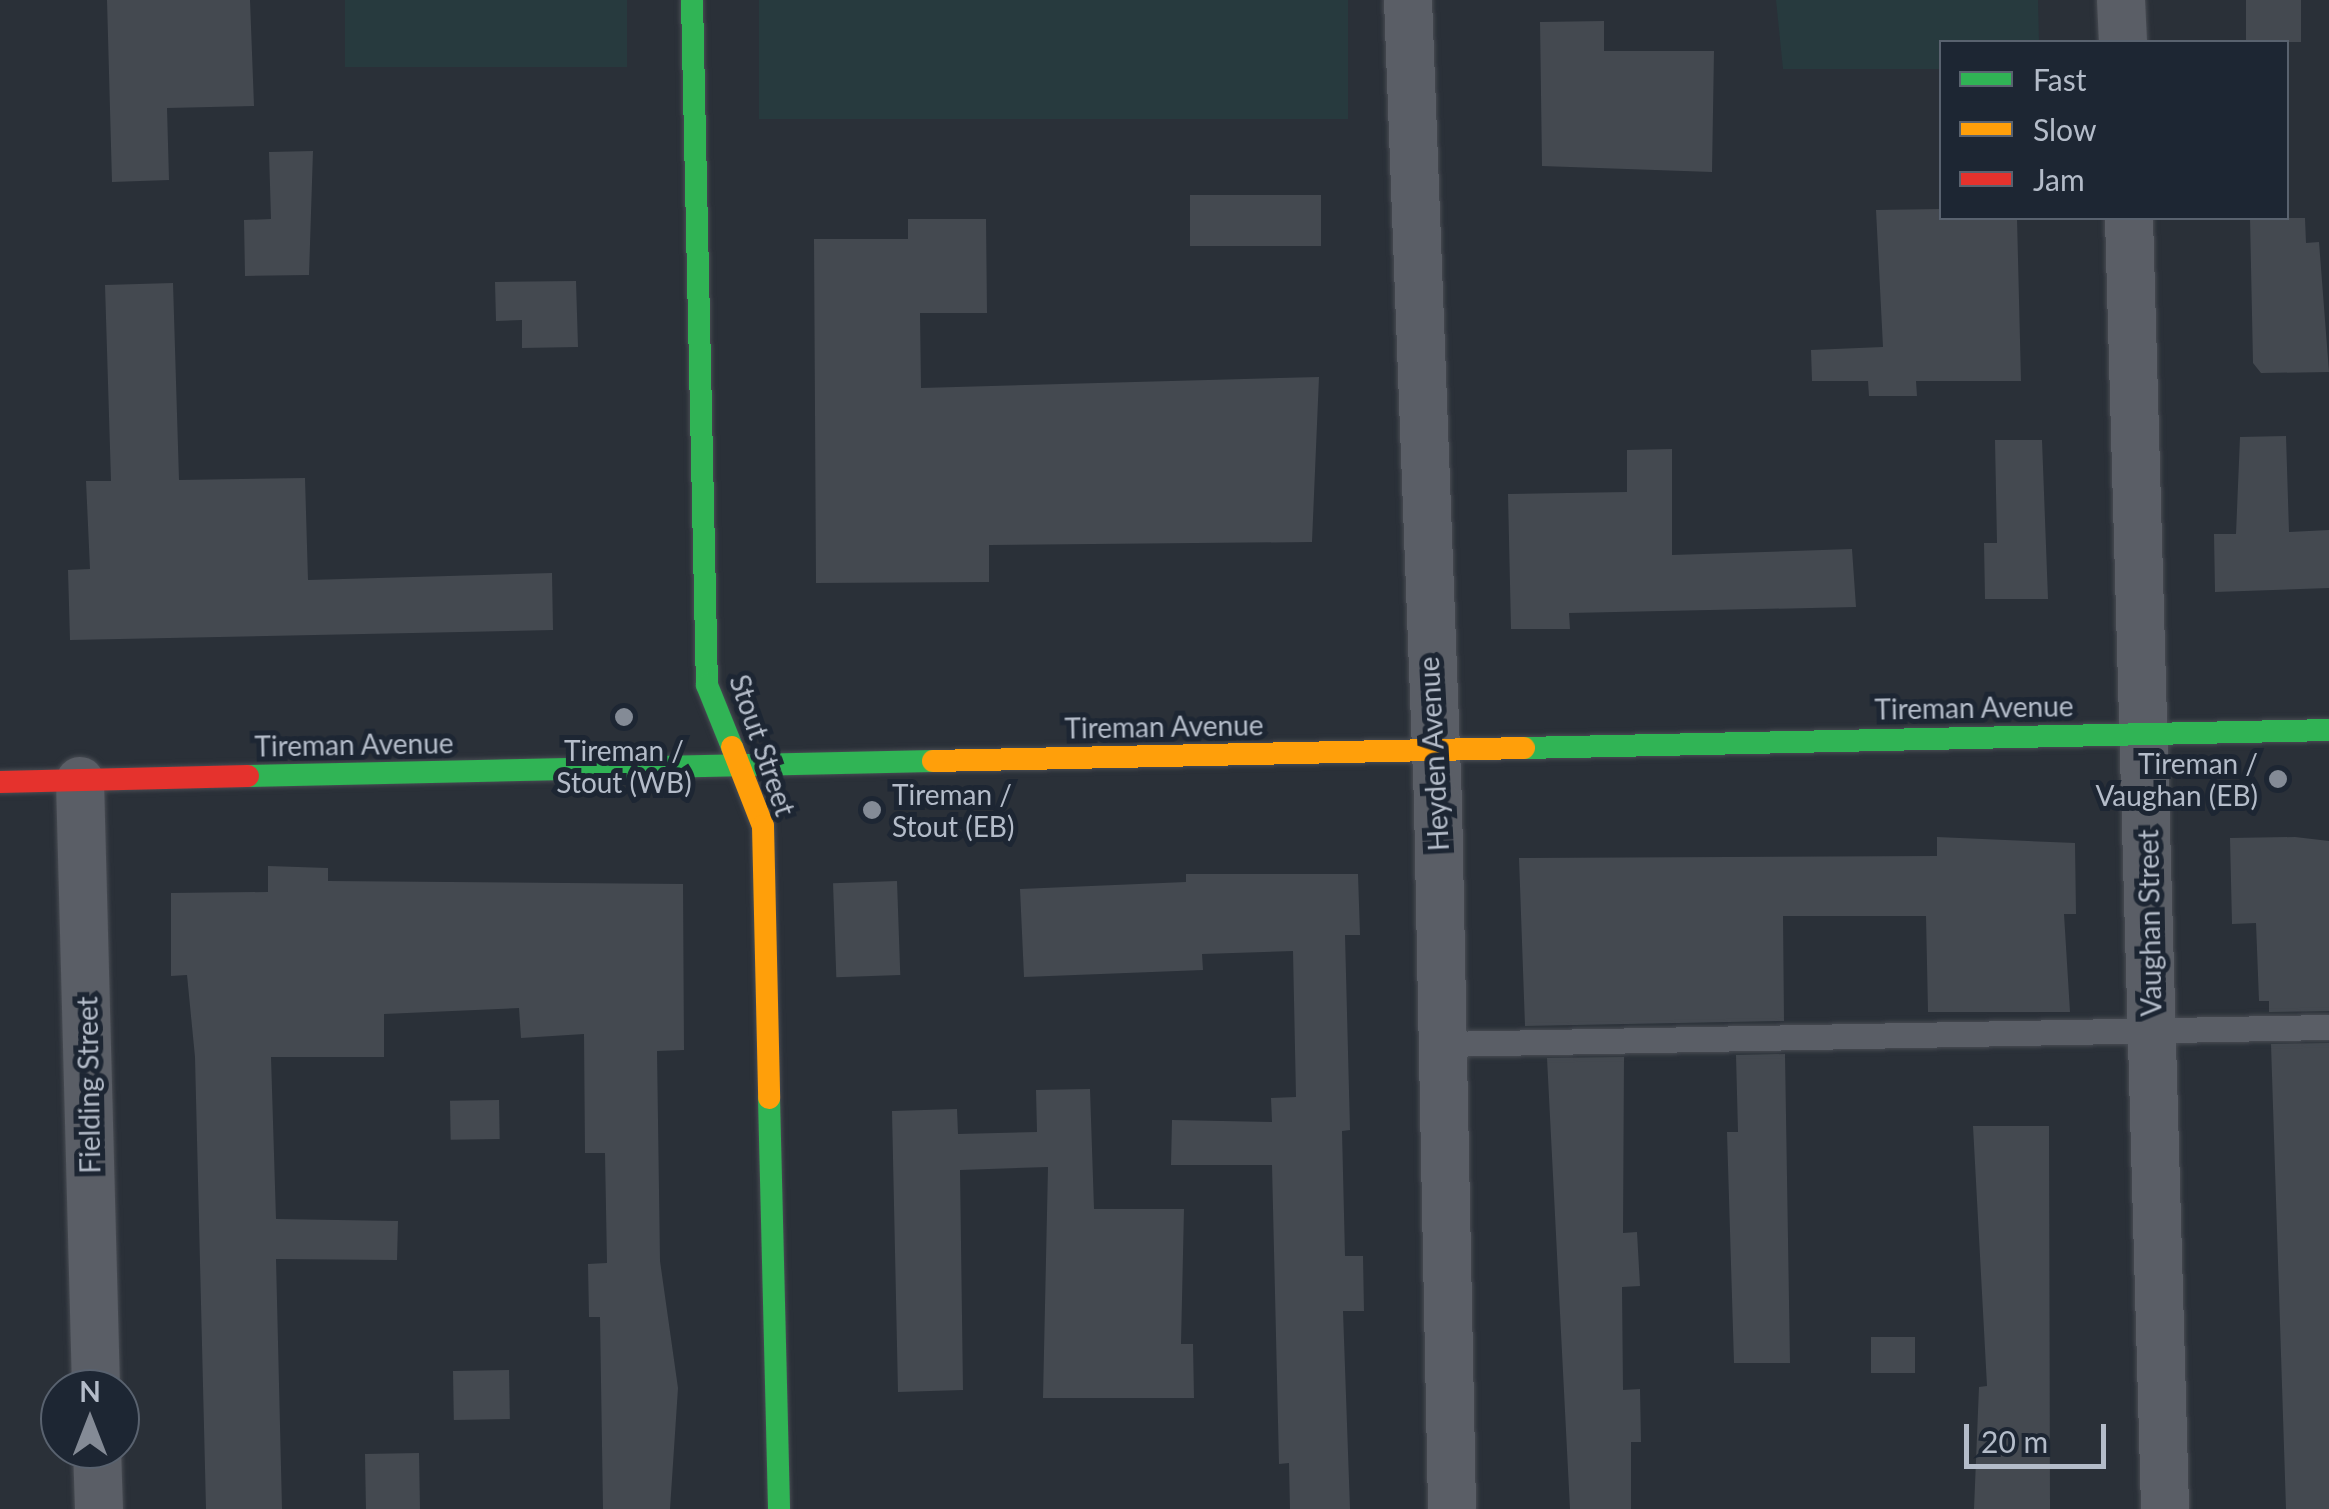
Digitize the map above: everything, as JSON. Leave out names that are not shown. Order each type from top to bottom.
[{"type":"street","name":"Stout Street","points":[[692,0],[707,685],[763,826],[779,1509]]},
{"type":"street","name":"Heyden Avenue","points":[[1408,0],[1434,750],[1452,1509]]},
{"type":"street","points":[[2122,0],[2123,40]]},
{"type":"street","name":"Vaughan Street","points":[[2129,220],[2165,1509]]},
{"type":"street","name":"Tireman Avenue","points":[[0,782],[2329,730]]},
{"type":"street","name":"Fielding Street","points":[[80,781],[95,1369]]},
{"type":"street","points":[[98,1469],[99,1509]]},
{"type":"lane","points":[[1442,1044],[2329,1027]]},
{"type":"green space","points":[[345,0],[627,0],[627,67],[345,67]]},
{"type":"green space","points":[[759,0],[1348,0],[1348,119],[759,119]]},
{"type":"green space","points":[[1776,0],[2038,0],[2039,40],[1939,40],[1939,69],[1783,69]]},
{"type":"building","points":[[107,0],[250,0],[254,106],[167,108],[169,180],[112,182]]},
{"type":"building","points":[[2246,0],[2301,0],[2301,42],[2246,40]]},
{"type":"building","points":[[1604,21],[1604,51],[1714,51],[1712,172],[1542,166],[1540,22]]},
{"type":"building","points":[[313,151],[309,275],[245,276],[244,220],[271,219],[269,152]]},
{"type":"building","points":[[1190,195],[1321,195],[1321,246],[1190,246]]},
{"type":"building","points":[[1939,209],[1939,220],[2017,220],[2021,381],[1916,381],[1917,396],[1869,396],[1868,381],[1812,381],[1811,350],[1883,347],[1876,210]]},
{"type":"building","points":[[2305,218],[2306,243],[2319,242],[2329,372],[2261,373],[2253,363],[2250,220]]},
{"type":"building","points":[[908,219],[986,219],[987,313],[920,313],[921,388],[1319,377],[1312,542],[989,545],[989,582],[816,583],[814,239],[908,239]]},
{"type":"building","points":[[576,281],[578,347],[522,348],[522,320],[496,321],[495,282]]},
{"type":"building","points":[[173,283],[179,480],[305,478],[308,580],[552,573],[553,630],[70,640],[68,570],[90,569],[86,481],[111,481],[105,285]]},
{"type":"building","points":[[2286,436],[2289,532],[2329,530],[2329,588],[2215,592],[2214,534],[2236,534],[2240,437]]},
{"type":"building","points":[[1995,440],[2042,440],[2048,599],[1985,599],[1984,543],[1997,543]]},
{"type":"building","points":[[1672,449],[1672,555],[1852,549],[1856,607],[1569,613],[1570,629],[1511,629],[1508,494],[1627,492],[1627,450]]},
{"type":"building","points":[[1937,837],[2075,843],[2076,914],[2064,914],[2070,1012],[1928,1012],[1926,916],[1783,916],[1784,1021],[1525,1026],[1519,858],[1937,856]]},
{"type":"building","points":[[2230,838],[2329,841],[2329,1011],[2269,1012],[2269,1001],[2259,1001],[2256,923],[2232,924]]},
{"type":"building","points":[[268,866],[328,868],[328,881],[683,884],[684,1050],[657,1051],[660,1261],[678,1388],[670,1509],[603,1509],[600,1317],[589,1317],[588,1264],[607,1263],[605,1153],[585,1153],[584,1034],[521,1038],[519,1008],[384,1014],[384,1057],[271,1057],[276,1219],[398,1221],[397,1260],[276,1259],[282,1509],[206,1509],[195,1057],[187,975],[171,976],[171,893],[268,892]]},
{"type":"building","points":[[1186,874],[1358,874],[1360,935],[1345,935],[1350,1130],[1342,1131],[1345,1256],[1363,1256],[1364,1311],[1343,1311],[1350,1509],[1290,1509],[1289,1463],[1279,1464],[1272,1165],[1171,1165],[1172,1120],[1272,1122],[1271,1098],[1296,1097],[1293,951],[1202,954],[1203,970],[1024,977],[1020,889],[1186,882]]},
{"type":"building","points":[[897,881],[900,975],[836,977],[833,883]]},
{"type":"building","points":[[2329,1043],[2329,1509],[2286,1509],[2271,1044]]},
{"type":"building","points":[[1785,1054],[1790,1363],[1734,1363],[1727,1132],[1738,1132],[1736,1055]]},
{"type":"building","points":[[1624,1057],[1623,1233],[1637,1232],[1640,1286],[1622,1287],[1623,1390],[1640,1389],[1641,1442],[1631,1442],[1631,1509],[1570,1509],[1547,1058]]},
{"type":"building","points":[[1090,1089],[1094,1209],[1184,1209],[1181,1344],[1193,1344],[1194,1398],[1043,1398],[1048,1167],[960,1170],[963,1390],[898,1392],[892,1111],[957,1109],[958,1134],[1037,1132],[1036,1090]]},
{"type":"building","points":[[499,1100],[500,1139],[451,1140],[450,1101]]},
{"type":"building","points":[[1973,1126],[2049,1126],[2050,1509],[1974,1509],[1979,1387],[1987,1386]]},
{"type":"building","points":[[1871,1337],[1915,1337],[1915,1373],[1871,1373]]},
{"type":"building","points":[[509,1370],[510,1419],[454,1420],[453,1371]]},
{"type":"building","points":[[419,1453],[420,1509],[366,1509],[365,1454]]},
{"type":"traffic: fast","points":[[692,0],[707,685],[732,747]]},
{"type":"traffic: fast","points":[[1524,748],[2329,730]]},
{"type":"traffic: fast","points":[[248,776],[933,761]]},
{"type":"traffic: fast","points":[[769,1098],[779,1509]]},
{"type":"traffic: slow","points":[[732,747],[763,826],[769,1098]]},
{"type":"traffic: slow","points":[[933,761],[1524,748]]},
{"type":"traffic: jam","points":[[0,782],[248,776]]},
{"type":"place","name":"Tireman / Stout (WB)","points":[[624,717]]},
{"type":"place","name":"Tireman / Vaughan (EB)","points":[[2278,779]]},
{"type":"place","name":"Tireman / Stout (EB)","points":[[872,810]]}]
